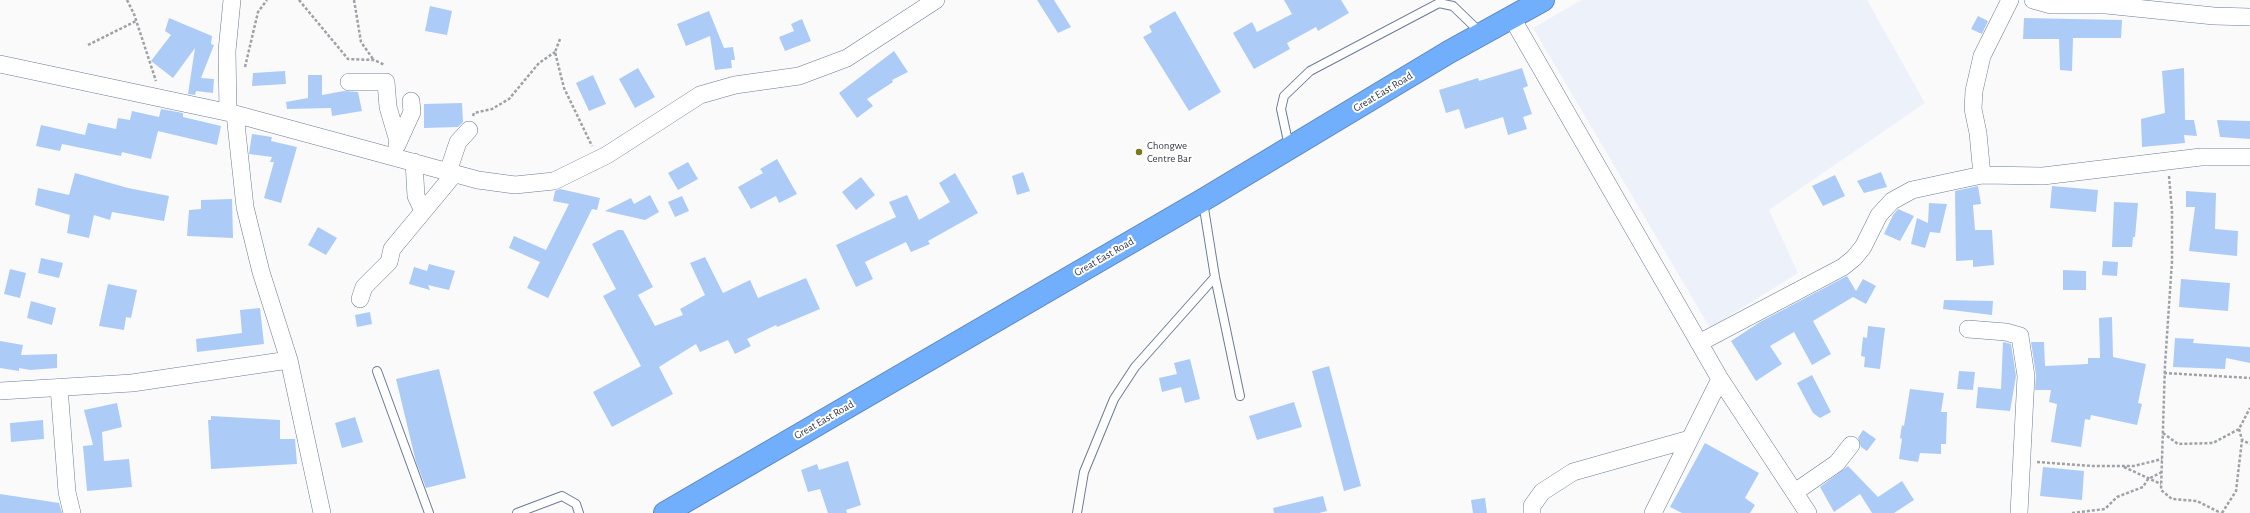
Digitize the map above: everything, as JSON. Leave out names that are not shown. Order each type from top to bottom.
[{"type":"highway","name":"Great East Road","points":[[664,513],[1203,200],[1449,52],[1543,0]]},
{"type":"street","points":[[232,0],[228,51],[232,113],[245,207],[261,272],[289,360],[322,513]]},
{"type":"street","points":[[0,64],[395,149],[414,162],[478,180],[515,185],[554,181],[598,159],[700,95],[735,85],[799,76],[847,58],[936,0]]},
{"type":"street","points":[[1982,175],[1978,133],[1973,109],[1974,91],[1982,56],[2010,0]]},
{"type":"street","points":[[2033,0],[2051,5],[2106,5],[2214,16],[2250,17]]},
{"type":"street","points":[[1512,18],[1720,379],[1808,513]]},
{"type":"street","points":[[349,82],[386,82],[388,107],[395,149]]},
{"type":"street","points":[[395,149],[412,112],[411,102]]},
{"type":"street","points":[[360,299],[364,287],[389,262],[392,249],[423,211],[451,172],[458,142],[469,130]]},
{"type":"street","points":[[1699,343],[1843,267],[1854,258],[1863,247],[1879,215],[1892,201],[1912,190],[1982,175],[2043,176],[2201,157],[2250,157]]},
{"type":"street","points":[[414,162],[416,196],[423,211]]},
{"type":"street","points":[[1968,329],[2006,332],[2020,336],[2026,376],[2019,513]]},
{"type":"street","points":[[0,391],[132,383],[289,360]]},
{"type":"street","points":[[1653,513],[1720,379]]},
{"type":"street","points":[[59,387],[67,492],[72,513]]},
{"type":"street","points":[[1532,513],[1532,506],[1542,492],[1573,472],[1690,438]]},
{"type":"street","points":[[1795,492],[1837,463],[1851,445]]},
{"type":"lane","points":[[1289,149],[1281,109],[1284,96],[1310,71],[1440,3],[1453,6],[1482,34]]},
{"type":"lane","points":[[1203,200],[1215,277],[1240,396]]},
{"type":"lane","points":[[1077,513],[1084,472],[1114,399],[1135,367],[1215,277]]},
{"type":"lane","points":[[377,371],[429,513]]},
{"type":"lane","points":[[517,513],[562,496],[576,504],[579,513]]},
{"type":"path","points":[[127,0],[136,21],[163,98]]},
{"type":"path","points":[[244,73],[258,12],[267,0]]},
{"type":"path","points":[[299,0],[348,59],[374,60],[387,66],[386,82]]},
{"type":"path","points":[[354,0],[361,42],[374,60]]},
{"type":"path","points":[[88,45],[136,21]]},
{"type":"path","points":[[560,39],[555,52],[564,88],[598,159]]},
{"type":"path","points":[[469,130],[474,113],[492,109],[509,99],[539,62],[555,52]]},
{"type":"path","points":[[2168,161],[2172,211],[2172,261],[2164,373],[2161,490],[2172,499],[2197,501],[2221,513],[2236,491],[2242,440],[2239,429]]},
{"type":"path","points":[[2164,373],[2250,378]]},
{"type":"path","points":[[2163,432],[2178,444],[2213,443],[2239,429],[2250,408]]},
{"type":"path","points":[[2242,440],[2250,444]]},
{"type":"path","points":[[2022,460],[2092,466],[2134,466],[2162,459]]},
{"type":"path","points":[[2121,466],[2161,484]]},
{"type":"path","points":[[2072,513],[2105,509],[2117,497],[2143,487],[2148,479],[2162,472]]},
{"type":"shaded area","points":[[1581,0],[1867,0],[1925,103],[1769,210],[1798,273],[1710,328],[1533,28]]},
{"type":"building","points":[[1037,0],[1054,0],[1071,27],[1058,33]]},
{"type":"building","points":[[1284,0],[1341,0],[1349,13],[1318,31],[1316,27],[1287,43],[1290,49],[1254,69],[1233,33],[1252,22],[1257,32],[1292,14]]},
{"type":"building","points":[[430,6],[452,11],[447,35],[425,31]]},
{"type":"building","points":[[709,11],[724,48],[733,47],[735,60],[731,60],[732,68],[715,70],[710,36],[686,46],[677,24]]},
{"type":"building","points":[[1175,11],[1221,92],[1189,111],[1143,37],[1152,32],[1149,26]]},
{"type":"building","points":[[1978,16],[1988,21],[1982,34],[1971,29]]},
{"type":"building","points":[[169,18],[212,36],[211,44],[214,45],[201,78],[214,79],[213,93],[196,91],[195,95],[188,94],[195,48],[173,78],[151,61],[171,35],[165,31]]},
{"type":"building","points":[[2024,18],[2122,20],[2121,38],[2073,38],[2072,71],[2060,70],[2059,39],[2023,39]]},
{"type":"building","points":[[802,19],[811,41],[785,51],[779,37],[794,31],[791,24]]},
{"type":"building","points":[[894,51],[908,72],[892,80],[893,82],[867,99],[873,106],[857,118],[839,93]]},
{"type":"building","points":[[638,68],[655,97],[635,108],[619,79]]},
{"type":"building","points":[[1522,68],[1528,86],[1523,88],[1532,114],[1523,117],[1527,129],[1508,135],[1503,117],[1465,129],[1459,109],[1446,113],[1439,90],[1478,78],[1479,81]]},
{"type":"building","points":[[2184,68],[2185,120],[2194,120],[2197,136],[2184,135],[2185,143],[2142,147],[2141,119],[2165,113],[2162,71]]},
{"type":"building","points":[[285,71],[286,84],[252,86],[253,73]]},
{"type":"building","points":[[308,75],[322,75],[322,95],[344,91],[358,92],[362,111],[332,116],[331,108],[287,109],[286,102],[308,98]]},
{"type":"building","points":[[593,75],[606,104],[589,111],[576,83]]},
{"type":"building","points":[[462,103],[463,122],[458,127],[424,128],[424,104]]},
{"type":"building","points":[[161,109],[183,113],[183,117],[221,126],[217,145],[158,131],[151,159],[122,152],[121,156],[62,144],[60,151],[36,146],[41,125],[85,135],[88,123],[116,129],[118,118],[130,120],[132,111],[159,117]]},
{"type":"building","points":[[2217,120],[2250,121],[2250,139],[2220,137]]},
{"type":"building","points":[[252,134],[272,137],[271,141],[297,147],[281,203],[264,198],[274,162],[270,162],[272,157],[249,154]]},
{"type":"building","points":[[777,159],[797,194],[779,203],[776,196],[751,209],[738,187],[763,173],[760,169]]},
{"type":"building","points":[[688,162],[698,179],[678,190],[668,173]]},
{"type":"building","points":[[1023,172],[1030,191],[1017,195],[1012,176]]},
{"type":"building","points":[[1881,172],[1887,187],[1864,193],[1857,181]]},
{"type":"building","points":[[75,173],[128,188],[169,196],[164,221],[112,212],[110,220],[94,215],[89,238],[67,233],[70,215],[35,205],[38,188],[69,195]]},
{"type":"building","points":[[955,173],[978,213],[928,241],[930,244],[911,252],[906,242],[865,262],[873,279],[856,287],[836,245],[896,217],[889,202],[907,195],[919,220],[950,202],[939,183]]},
{"type":"building","points":[[1835,175],[1845,196],[1823,206],[1812,186]]},
{"type":"building","points":[[861,177],[875,195],[856,210],[842,192]]},
{"type":"building","points":[[1978,186],[1981,204],[1973,205],[1975,230],[1992,230],[1994,265],[1973,267],[1973,260],[1956,261],[1955,191]]},
{"type":"building","points":[[2052,186],[2098,190],[2096,212],[2050,208]]},
{"type":"building","points":[[560,189],[600,198],[597,210],[592,209],[548,298],[527,288],[540,262],[509,248],[514,236],[546,250],[569,204],[553,201],[555,191]]},
{"type":"building","points":[[2186,191],[2216,193],[2215,229],[2238,231],[2237,256],[2189,251],[2195,207],[2186,207]]},
{"type":"building","points":[[650,195],[659,212],[645,220],[605,211],[631,198],[634,204]]},
{"type":"building","points":[[682,196],[689,211],[675,217],[668,202]]},
{"type":"building","points":[[232,199],[233,238],[187,236],[189,210],[201,209],[201,200]]},
{"type":"building","points":[[2114,202],[2138,203],[2135,237],[2133,237],[2132,247],[2112,247]]},
{"type":"building","points":[[1929,203],[1947,204],[1940,233],[1930,232],[1925,248],[1911,244],[1917,218],[1928,223]]},
{"type":"building","points":[[1898,209],[1914,216],[1900,241],[1884,234],[1893,215]]},
{"type":"building","points":[[318,227],[337,238],[326,255],[308,245]]},
{"type":"building","points":[[618,230],[623,230],[653,287],[638,295],[655,326],[683,315],[680,309],[705,295],[690,263],[705,257],[723,293],[750,280],[758,298],[806,278],[820,309],[777,327],[776,325],[747,339],[751,346],[735,354],[728,340],[700,352],[696,344],[659,367],[673,394],[612,427],[593,392],[641,366],[603,296],[616,289],[592,244]]},
{"type":"building","points":[[41,258],[63,263],[59,278],[38,273]]},
{"type":"building","points":[[2103,261],[2118,262],[2117,276],[2102,275]]},
{"type":"building","points":[[429,264],[455,271],[449,290],[428,285],[430,290],[409,284],[414,267],[427,271]]},
{"type":"building","points":[[10,269],[26,273],[20,298],[4,294]]},
{"type":"building","points":[[2063,270],[2086,271],[2086,290],[2063,290]]},
{"type":"building","points":[[1847,276],[1856,291],[1863,279],[1876,286],[1866,304],[1853,297],[1813,321],[1831,354],[1812,365],[1794,332],[1770,346],[1782,364],[1756,381],[1731,341],[1760,322]]},
{"type":"building","points":[[2181,279],[2230,283],[2228,311],[2179,307]]},
{"type":"building","points":[[108,284],[137,290],[131,318],[126,317],[124,330],[99,326]]},
{"type":"building","points":[[1944,300],[1993,301],[1992,315],[1943,309]]},
{"type":"building","points":[[31,301],[56,308],[52,325],[27,318]]},
{"type":"building","points":[[260,308],[264,344],[197,352],[196,339],[242,333],[240,310]]},
{"type":"building","points":[[370,312],[372,324],[357,327],[355,315]]},
{"type":"building","points":[[2112,317],[2113,357],[2146,364],[2138,403],[2142,404],[2137,425],[2091,415],[2090,420],[2085,419],[2081,447],[2051,442],[2057,404],[2049,402],[2051,390],[2035,390],[2036,375],[2031,342],[2044,342],[2045,366],[2088,364],[2088,358],[2100,358],[2099,318]]},
{"type":"building","points":[[1868,326],[1885,328],[1880,369],[1864,367],[1865,357],[1861,356],[1863,337],[1867,338]]},
{"type":"building","points":[[2175,338],[2194,339],[2193,343],[2250,347],[2250,363],[2226,358],[2225,369],[2173,367]]},
{"type":"building","points":[[0,341],[23,345],[21,355],[57,354],[57,368],[30,370],[19,368],[19,371],[0,368]]},
{"type":"building","points":[[2003,342],[2011,344],[2016,376],[2010,411],[1976,408],[1978,387],[2001,389]]},
{"type":"building","points":[[1190,359],[1200,399],[1185,403],[1181,387],[1162,392],[1159,378],[1177,374],[1174,363]]},
{"type":"building","points":[[1329,366],[1361,486],[1344,491],[1312,371]]},
{"type":"building","points":[[439,369],[466,478],[426,488],[416,462],[396,379]]},
{"type":"building","points":[[1959,371],[1975,372],[1973,390],[1957,389]]},
{"type":"building","points":[[1812,375],[1831,412],[1820,418],[1813,413],[1797,383]]},
{"type":"building","points":[[1910,389],[1944,393],[1941,412],[1947,412],[1946,444],[1941,444],[1941,454],[1920,453],[1918,462],[1899,459],[1902,439],[1900,438],[1902,425],[1904,426]]},
{"type":"building","points":[[1294,402],[1302,427],[1257,440],[1249,416]]},
{"type":"building","points":[[117,403],[122,427],[102,432],[104,461],[129,459],[132,487],[87,491],[83,446],[93,445],[84,410]]},
{"type":"building","points":[[211,416],[280,420],[280,439],[295,439],[297,464],[211,469],[208,420],[211,420]]},
{"type":"building","points":[[355,417],[363,442],[342,448],[335,423]]},
{"type":"building","points":[[43,420],[44,439],[11,442],[10,423]]},
{"type":"building","points":[[1863,430],[1876,439],[1867,451],[1861,447],[1858,438]]},
{"type":"building","points":[[1705,443],[1759,473],[1745,498],[1755,505],[1750,513],[1682,513],[1670,507]]},
{"type":"building","points":[[848,461],[861,505],[846,510],[847,513],[828,513],[820,489],[808,492],[801,470],[817,464],[819,470]]},
{"type":"building","points":[[1848,466],[1878,497],[1902,481],[1914,500],[1894,513],[1872,513],[1860,494],[1834,512],[1820,487]]},
{"type":"building","points":[[2043,467],[2084,471],[2082,500],[2040,496]]},
{"type":"building","points":[[0,494],[59,503],[62,513],[0,513]]},
{"type":"building","points":[[1323,496],[1327,511],[1319,513],[1274,513],[1273,508]]},
{"type":"building","points":[[1485,498],[1487,513],[1473,513],[1471,500]]},
{"type":"place","name":"Chongwe Centre Bar","points":[[1139,152]]}]
